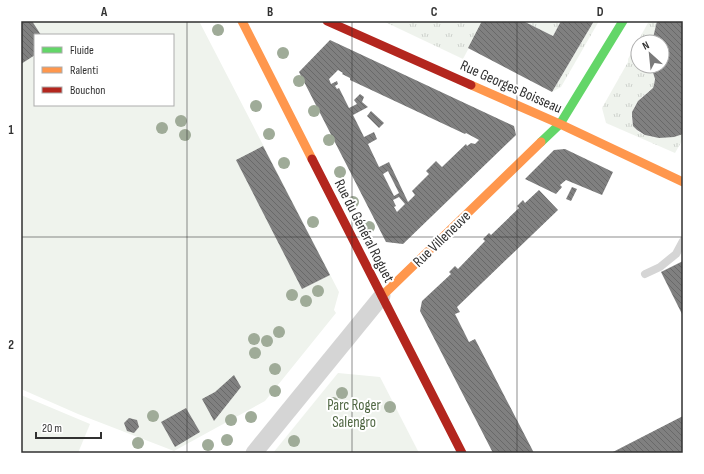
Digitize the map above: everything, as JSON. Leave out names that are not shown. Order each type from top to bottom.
[{"type":"street","name":"Rue du Général Roguet","points":[[242,21],[462,453]]},
{"type":"street","name":"Rue Georges Boisseau","points":[[327,21],[560,124],[683,182]]},
{"type":"street","name":"Rue Villeneuve","points":[[254,453],[382,296],[560,124],[623,21]]},
{"type":"lane","points":[[645,274],[660,267],[676,254],[683,241]]},
{"type":"green space","points":[[21,21],[199,21],[339,292],[334,310],[336,313],[265,401],[174,451],[78,414],[21,389]]},
{"type":"green space","points":[[483,21],[463,59],[385,22]]},
{"type":"green space","points":[[523,21],[561,21],[553,36]]},
{"type":"green space","points":[[594,21],[599,21],[561,87],[552,92]]},
{"type":"green space","points":[[649,21],[657,21],[654,34],[642,34]]},
{"type":"green space","points":[[630,55],[630,74],[653,74],[655,82],[653,88],[639,100],[632,112],[634,127],[639,132],[653,137],[669,137],[683,134],[683,139],[675,153],[606,123],[602,108],[628,62]]},
{"type":"green space","name":"Parc Roger Salengro","points":[[338,373],[380,377],[419,453],[273,453]]},
{"type":"green space","points":[[21,395],[90,424],[78,453],[21,453]]},
{"type":"building","points":[[21,21],[32,21],[40,34],[34,34],[34,56],[21,64]]},
{"type":"building","points":[[482,21],[523,21],[553,36],[561,21],[594,21],[552,92],[468,48]]},
{"type":"building","points":[[657,21],[683,21],[683,134],[674,137],[659,138],[645,135],[633,126],[632,112],[638,101],[653,88],[655,79],[653,74],[670,74],[670,34],[654,34]]},
{"type":"building","points":[[330,40],[514,126],[516,135],[403,244],[386,242],[299,72]],"holes":[[[338,70],[350,78],[350,80],[479,140],[475,144],[471,143],[467,146],[466,144],[442,167],[436,161],[426,171],[429,174],[412,191],[415,195],[408,202],[389,162],[379,167],[368,144],[377,139],[374,132],[364,137],[353,115],[368,107],[362,102],[364,97],[360,94],[354,100],[357,104],[349,108],[339,88],[337,89],[335,86],[338,84],[337,81],[331,84],[329,79]],[[388,171],[399,193],[394,196],[383,174]],[[399,197],[405,204],[397,212],[394,207],[396,206],[393,200]]]},
{"type":"building","points":[[371,111],[384,123],[379,128],[367,116]]},
{"type":"building","points":[[263,146],[330,275],[302,289],[236,160]]},
{"type":"building","points":[[565,149],[613,172],[602,195],[566,180],[560,185],[562,187],[556,194],[525,179],[554,150]]},
{"type":"building","points":[[572,187],[577,189],[571,201],[566,199]]},
{"type":"building","points":[[539,190],[558,210],[457,307],[460,312],[455,314],[469,342],[475,339],[534,453],[493,453],[420,311],[422,301],[451,274],[449,272],[455,266],[458,269],[485,241],[483,239],[489,233],[491,235],[519,208],[517,206],[523,200],[525,203]]},
{"type":"building","points":[[683,261],[683,316],[661,272]]},
{"type":"building","points":[[234,375],[241,387],[214,421],[202,399],[215,392]]},
{"type":"building","points":[[186,408],[200,432],[175,447],[161,422]]},
{"type":"building","points":[[683,416],[683,453],[611,453]]},
{"type":"building","points":[[129,418],[137,420],[139,427],[134,433],[127,431],[124,423]]},
{"type":"traffic: fast","points":[[541,142],[560,124],[623,21]]},
{"type":"traffic: slow","points":[[242,21],[312,159]]},
{"type":"traffic: slow","points":[[471,85],[560,124],[683,182]]},
{"type":"traffic: slow","points":[[382,296],[541,142]]},
{"type":"traffic: jam","points":[[327,21],[471,85]]},
{"type":"traffic: jam","points":[[312,159],[462,453]]}]
